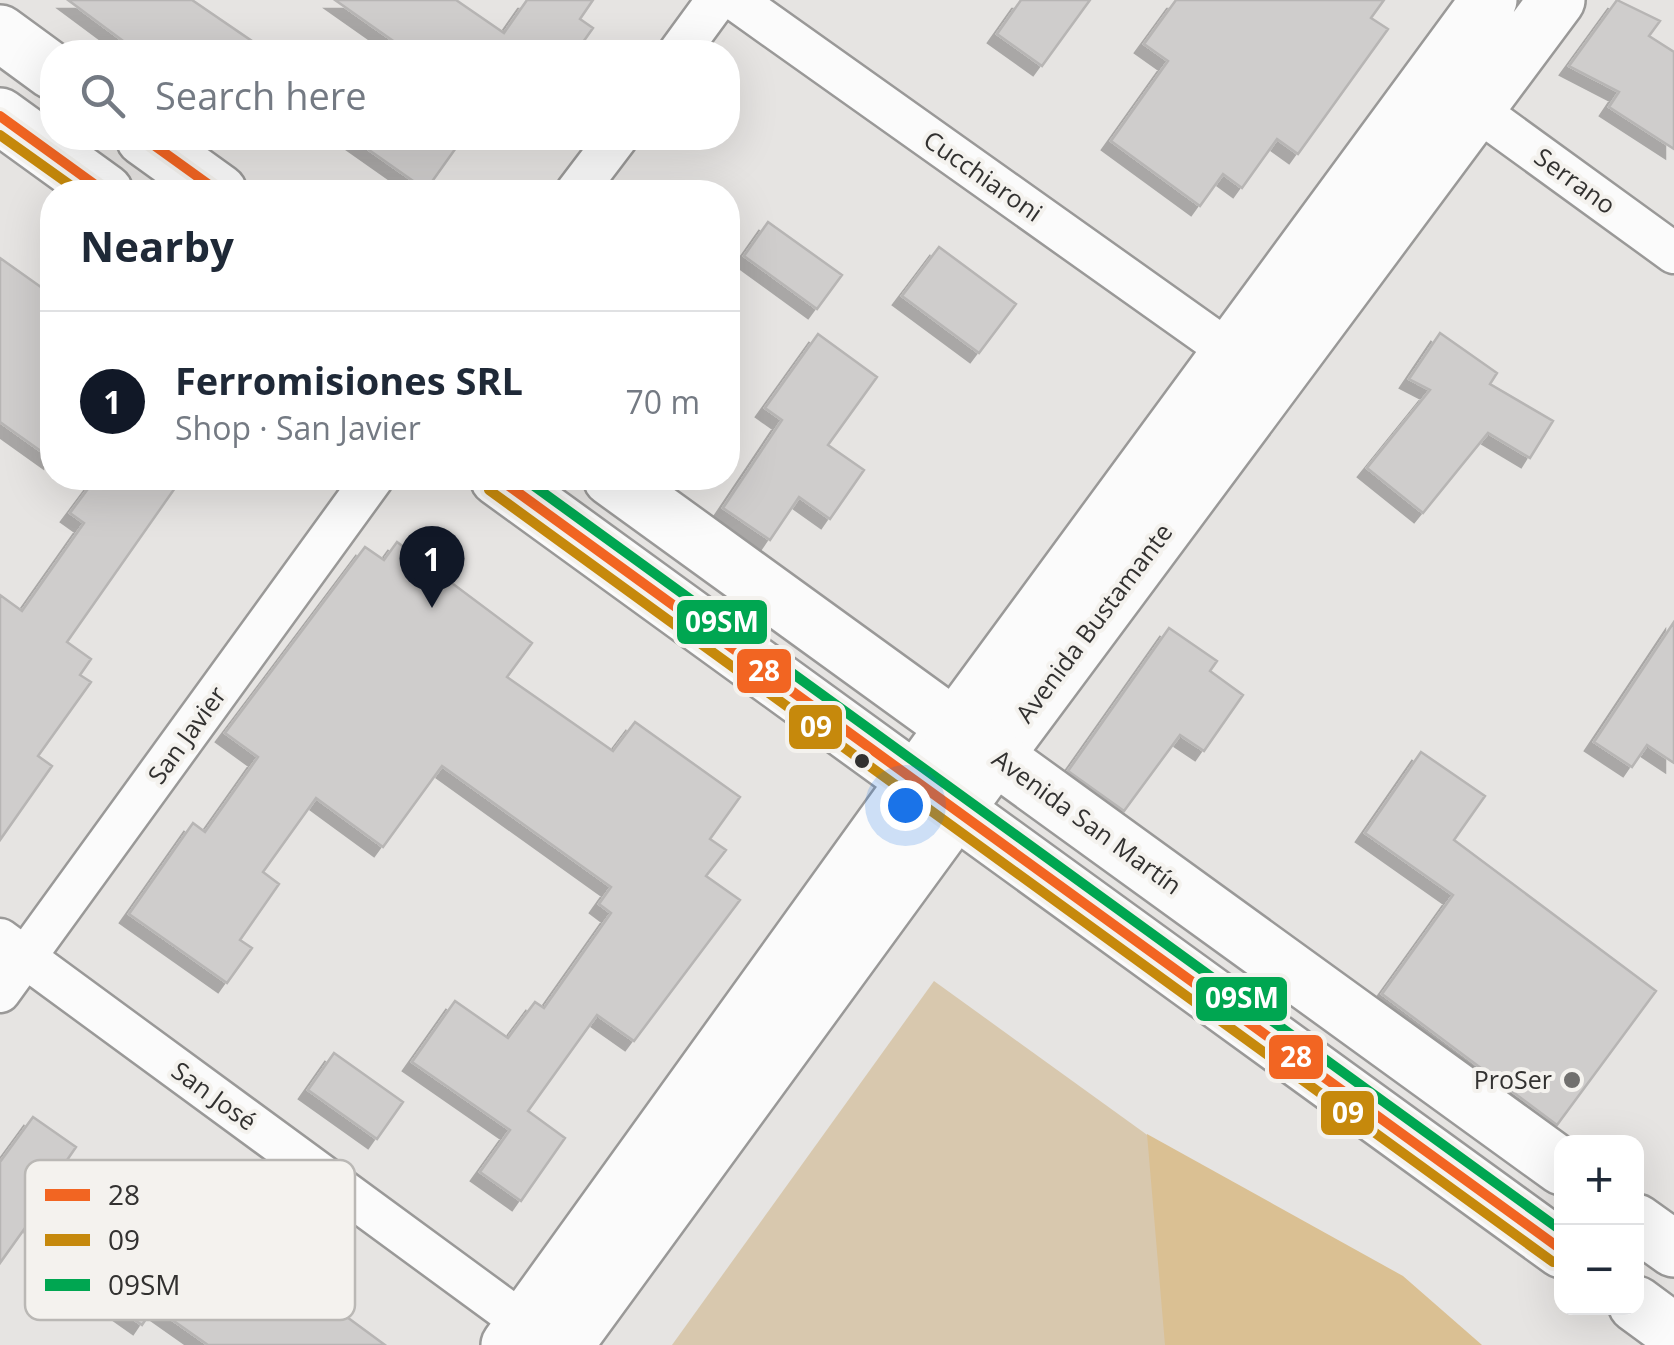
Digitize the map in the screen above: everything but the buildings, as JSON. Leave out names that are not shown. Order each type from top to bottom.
[{"type":"main road","name":"Avenida Bustamante","points":[[533,1338],[975,741],[1232,352],[1489,0]]},
{"type":"main road","name":"Avenida Bustamante","points":[[975,741],[1477,110],[1556,0]]},
{"type":"main road","points":[[0,33],[40,62]]},
{"type":"main road","points":[[0,116],[40,145]]},
{"type":"main road","points":[[47,150],[89,180]]},
{"type":"main road","points":[[161,150],[202,180]]},
{"type":"main road","points":[[515,490],[1554,1244]]},
{"type":"main road","name":"Avenida San Martín","points":[[628,490],[1554,1161]]},
{"type":"main road","points":[[1644,1310],[1674,1332]]},
{"type":"street","points":[[688,40],[718,0]]},
{"type":"street","name":"Cucchiaroni","points":[[735,0],[1232,352]]},
{"type":"street","name":"Serrano","points":[[1477,110],[1674,253]]},
{"type":"street","points":[[585,180],[608,150]]},
{"type":"street","name":"San Javier","points":[[0,992],[12,948],[365,490]]},
{"type":"street","name":"San José","points":[[12,948],[295,1160]]},
{"type":"street","name":"San José","points":[[355,1205],[533,1338]]},
{"type":"shaded area","points":[[934,981],[1438,1345],[672,1345]]},
{"type":"shaded area","points":[[1147,1134],[1403,1276],[1482,1345],[1165,1345]]},
{"type":"transit line","name":"28","points":[[0,116],[40,145]]},
{"type":"transit line","name":"09","points":[[0,135],[63,180]]},
{"type":"transit line","name":"28","points":[[47,150],[88,180]]},
{"type":"transit line","name":"28","points":[[161,150],[202,180]]},
{"type":"transit line","name":"09","points":[[489,490],[1553,1262]]},
{"type":"transit line","name":"28","points":[[515,490],[1554,1244]]},
{"type":"transit line","name":"09SM","points":[[540,490],[1554,1225]]},
{"type":"place","name":"Ferromisiones SRL","points":[[432,608]]},
{"type":"place","name":"ProSer","points":[[1572,1080]]}]
